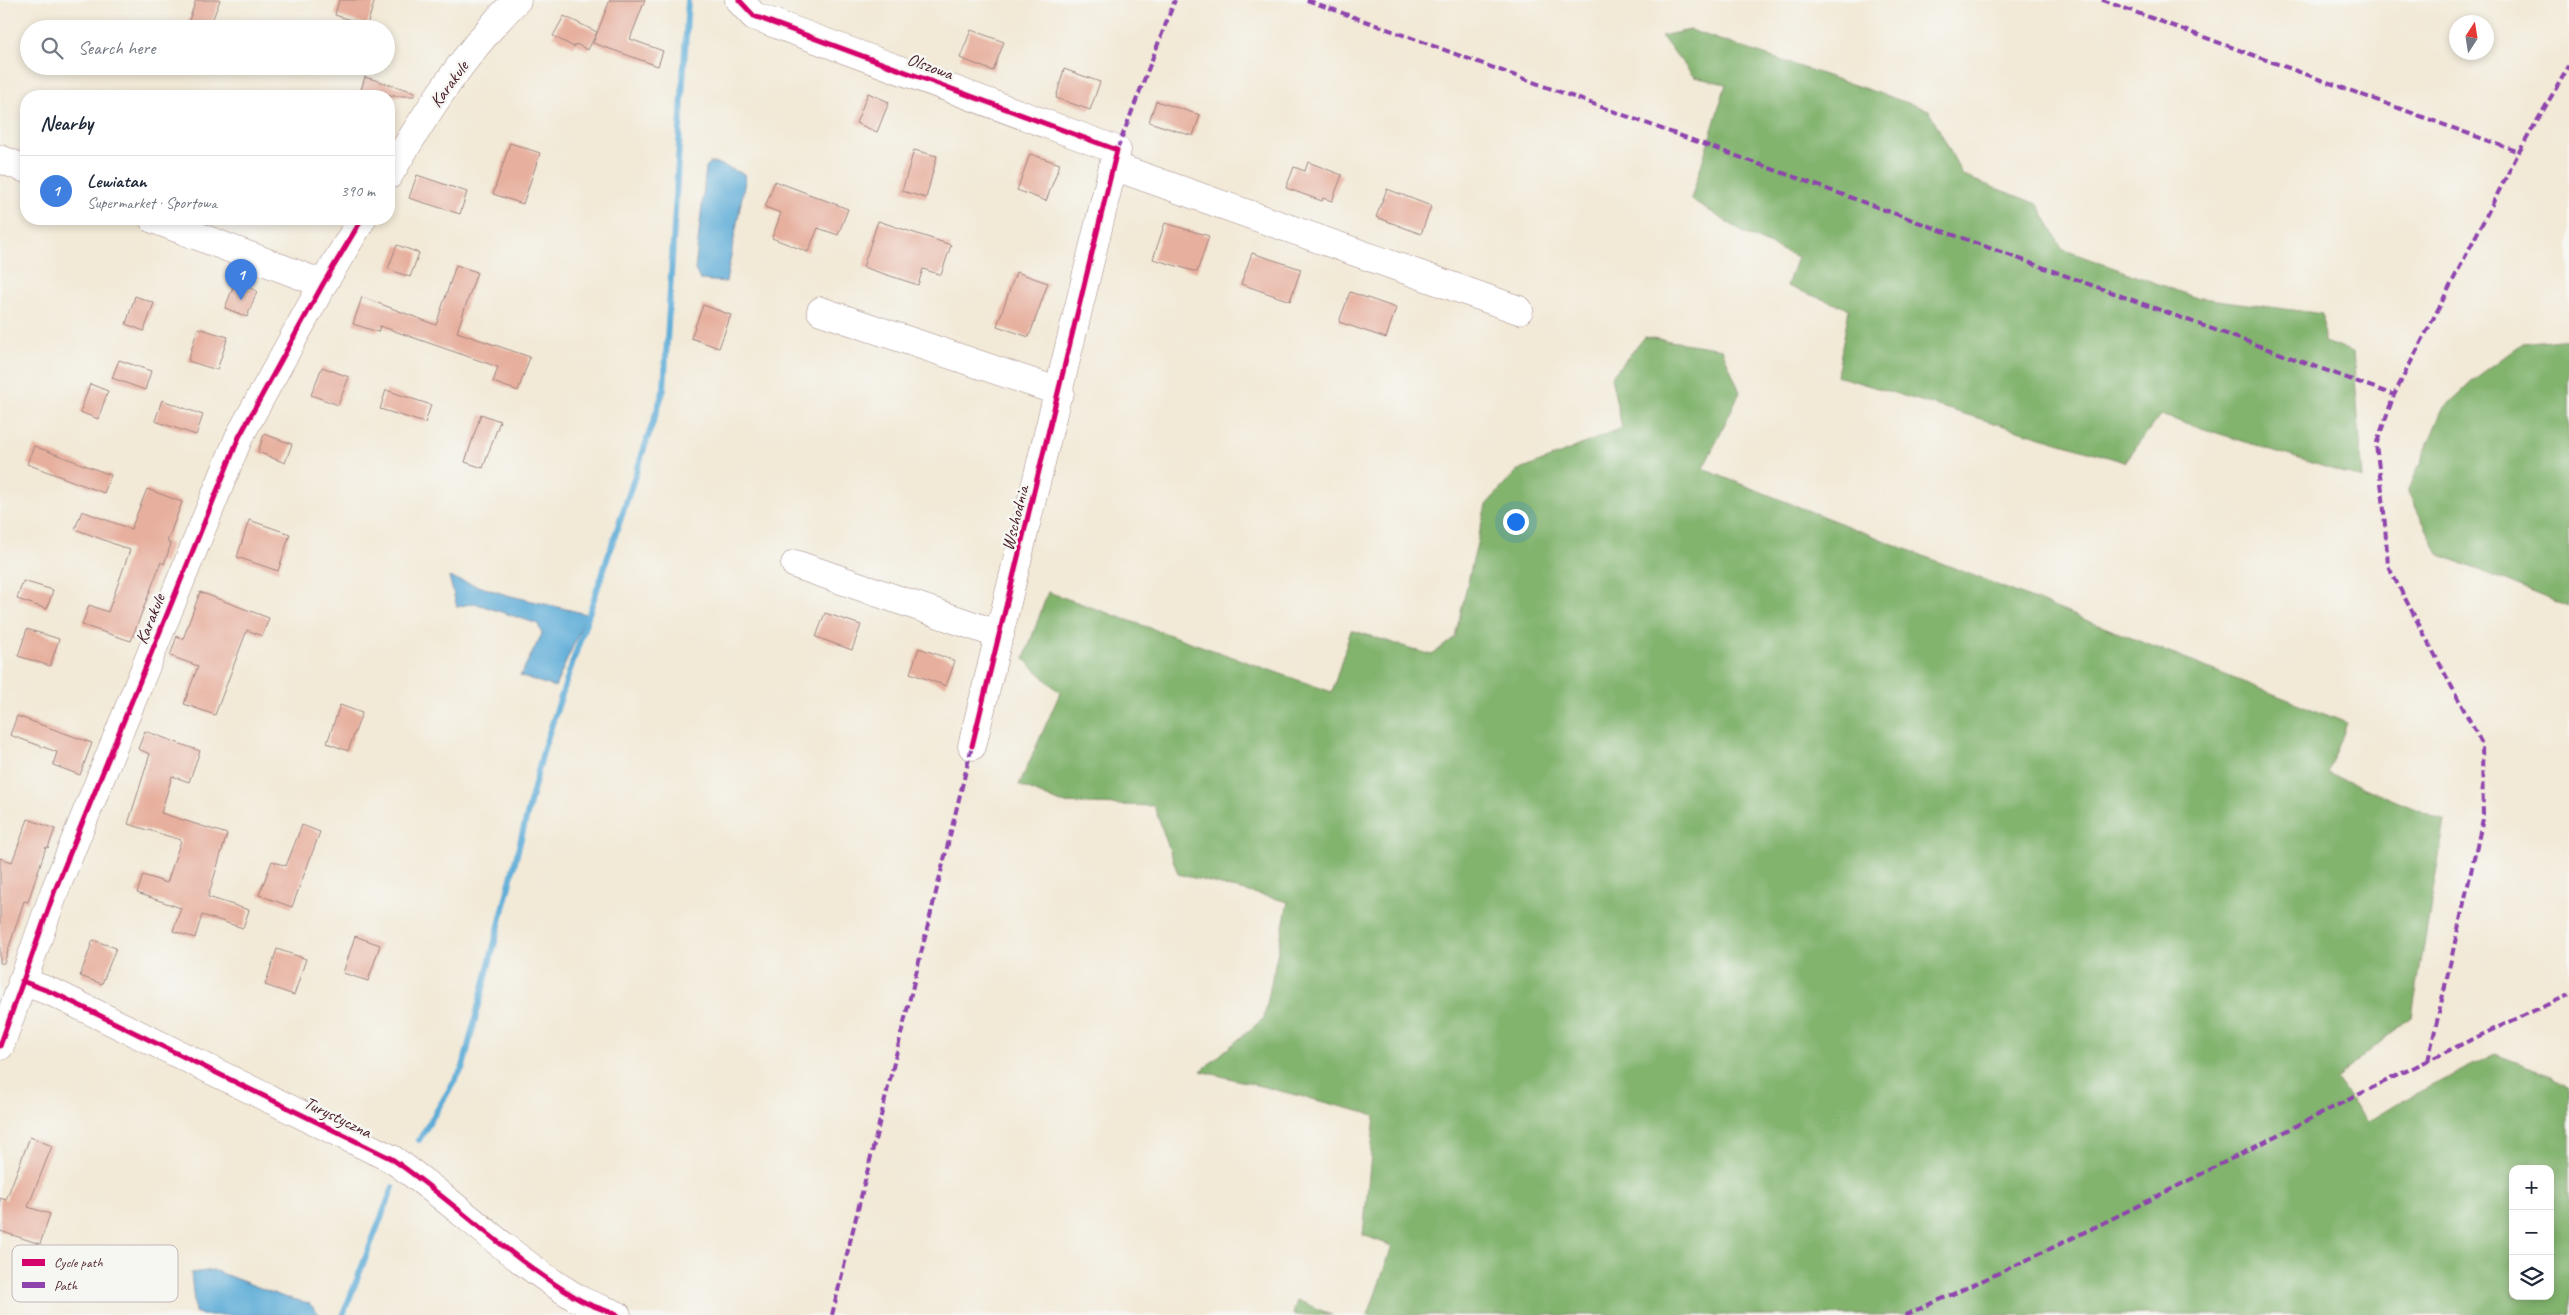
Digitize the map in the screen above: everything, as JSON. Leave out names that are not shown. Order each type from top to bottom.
[{"type":"street","name":"Karakule","points":[[395,165],[420,124],[463,63],[518,0]]},
{"type":"street","name":"Olszowa","points":[[739,0],[754,16],[1115,158],[1519,310]]},
{"type":"street","name":"Wschodnia","points":[[972,746],[1060,392],[1115,158]]},
{"type":"street","points":[[0,159],[20,167]]},
{"type":"street","points":[[169,225],[323,284]]},
{"type":"street","name":"Karakule","points":[[0,1046],[55,890],[239,438],[323,284],[358,225]]},
{"type":"street","points":[[821,311],[1060,392]]},
{"type":"street","points":[[796,564],[1000,635]]},
{"type":"street","name":"Turystyczna","points":[[22,981],[65,998],[392,1159],[433,1187],[532,1268],[576,1298],[617,1315]]},
{"type":"green space","points":[[1690,30],[1929,110],[1963,176],[2038,204],[2062,249],[2194,297],[2323,314],[2324,342],[2353,352],[2363,479],[2160,415],[2125,462],[1837,376],[1849,309],[1787,286],[1797,257],[1744,233],[1691,199],[1726,84],[1694,77],[1661,36]]},
{"type":"green space","points":[[1645,337],[1722,349],[1740,392],[1703,469],[2347,723],[2328,773],[2445,821],[2412,1016],[2336,1079],[2367,1122],[2405,1099],[2495,1054],[2548,1074],[2569,1086],[2569,1315],[1368,1315],[1392,1246],[1363,1235],[1375,1115],[1201,1071],[1264,1018],[1288,902],[1178,874],[1154,806],[1061,803],[1019,785],[1060,693],[1024,659],[1048,592],[1332,692],[1351,630],[1432,655],[1455,637],[1486,505],[1516,472],[1622,428],[1611,377]]},
{"type":"green space","points":[[2569,338],[2569,607],[2439,554],[2408,492],[2442,410],[2477,377],[2523,343]]},
{"type":"green space","points":[[1297,1300],[1332,1315],[1293,1315]]},
{"type":"water","points":[[709,163],[716,163],[744,174],[745,181],[726,282],[700,280],[695,270],[706,168]]},
{"type":"water","points":[[449,577],[507,595],[587,614],[555,687],[520,676],[542,634],[538,624],[474,603],[457,607]]},
{"type":"water","points":[[213,1270],[284,1297],[309,1303],[320,1315],[203,1315],[195,1312],[191,1273]]},
{"type":"building","points":[[196,0],[220,0],[212,20],[189,20]]},
{"type":"building","points":[[339,0],[375,0],[369,20],[351,20],[335,15]]},
{"type":"building","points":[[610,0],[645,0],[630,39],[663,51],[658,66],[593,43]]},
{"type":"building","points":[[564,16],[597,32],[588,50],[576,44],[574,47],[553,36]]},
{"type":"building","points":[[971,30],[1004,42],[993,71],[960,58]]},
{"type":"building","points":[[1064,69],[1100,82],[1090,110],[1056,98]]},
{"type":"building","points":[[365,77],[415,92],[414,96],[395,96],[395,90],[361,90]]},
{"type":"building","points":[[868,93],[889,102],[877,132],[856,123]]},
{"type":"building","points":[[1156,101],[1200,115],[1193,136],[1149,122]]},
{"type":"building","points":[[510,143],[540,153],[523,204],[493,194]]},
{"type":"building","points":[[914,150],[937,156],[926,198],[902,191]]},
{"type":"building","points":[[1030,154],[1060,164],[1046,201],[1017,190]]},
{"type":"building","points":[[1308,162],[1342,175],[1332,201],[1323,198],[1322,201],[1286,188],[1294,167],[1305,171]]},
{"type":"building","points":[[417,175],[467,192],[460,214],[409,198]]},
{"type":"building","points":[[775,181],[848,209],[838,235],[818,228],[808,252],[772,238],[781,213],[765,207]]},
{"type":"building","points":[[1387,189],[1431,206],[1421,234],[1376,217]]},
{"type":"building","points":[[878,221],[951,245],[941,275],[923,269],[918,285],[863,267]]},
{"type":"building","points":[[1165,223],[1209,236],[1197,272],[1153,259]]},
{"type":"building","points":[[397,245],[419,253],[410,277],[388,269]]},
{"type":"building","points":[[1252,253],[1301,269],[1290,301],[1241,284]]},
{"type":"building","points":[[456,265],[477,272],[457,332],[530,357],[518,391],[493,382],[498,367],[380,326],[378,332],[353,324],[362,297],[436,325]]},
{"type":"building","points":[[1016,272],[1048,283],[1029,337],[997,326]]},
{"type":"building","points":[[235,282],[257,291],[247,317],[225,308]]},
{"type":"building","points":[[1350,292],[1396,308],[1386,338],[1339,322]]},
{"type":"building","points":[[135,296],[154,303],[144,331],[126,324]]},
{"type":"building","points":[[703,305],[731,315],[719,348],[691,338]]},
{"type":"building","points":[[198,328],[228,337],[217,370],[188,361]]},
{"type":"building","points":[[119,360],[151,371],[145,390],[112,378]]},
{"type":"building","points":[[322,367],[349,377],[338,405],[311,395]]},
{"type":"building","points":[[90,384],[108,391],[98,419],[80,412]]},
{"type":"building","points":[[386,390],[431,405],[425,423],[380,409]]},
{"type":"building","points":[[162,400],[203,415],[196,435],[155,421]]},
{"type":"building","points":[[481,414],[500,421],[483,468],[465,462]]},
{"type":"building","points":[[264,434],[292,444],[285,463],[258,452]]},
{"type":"building","points":[[34,446],[111,475],[104,493],[27,464]]},
{"type":"building","points":[[147,489],[182,502],[167,542],[171,544],[164,564],[161,562],[131,641],[82,625],[89,605],[108,612],[130,550],[75,529],[82,511],[131,529]]},
{"type":"building","points":[[249,520],[290,534],[278,571],[237,557]]},
{"type":"building","points":[[23,581],[53,590],[47,609],[17,599]]},
{"type":"building","points":[[200,592],[269,618],[262,636],[247,630],[215,715],[184,704],[198,666],[170,656],[177,636],[183,639]]},
{"type":"building","points":[[825,613],[861,625],[852,650],[816,637]]},
{"type":"building","points":[[27,629],[59,639],[50,666],[18,656]]},
{"type":"building","points":[[919,648],[955,661],[946,686],[910,673]]},
{"type":"building","points":[[340,705],[362,713],[348,751],[327,743]]},
{"type":"building","points":[[17,716],[92,743],[80,775],[53,765],[57,752],[10,735]]},
{"type":"building","points":[[145,731],[200,751],[189,782],[172,776],[161,813],[227,834],[208,897],[249,910],[243,928],[202,915],[195,938],[173,931],[181,908],[137,893],[143,875],[167,883],[181,840],[128,824],[150,754],[138,749]]},
{"type":"building","points":[[28,819],[55,829],[48,848],[46,847],[28,902],[24,901],[4,963],[0,963],[0,858],[12,862]]},
{"type":"building","points":[[302,825],[320,832],[292,907],[259,895],[272,861],[286,866]]},
{"type":"building","points":[[355,936],[380,945],[368,981],[343,973]]},
{"type":"building","points":[[93,940],[116,948],[102,984],[80,976]]},
{"type":"building","points":[[277,949],[306,959],[294,995],[265,985]]},
{"type":"building","points":[[30,1137],[52,1146],[28,1207],[50,1214],[40,1244],[0,1231],[0,1198],[6,1200]]},
{"type":"waterway","points":[[419,1140],[463,1067],[544,748],[664,389],[688,0]]},
{"type":"waterway","points":[[343,1315],[393,1187]]},
{"type":"marked path","points":[[1117,150],[1175,0]]},
{"type":"marked path","points":[[1307,0],[2394,395]]},
{"type":"marked path","points":[[2102,0],[2519,152]]},
{"type":"marked path","points":[[2428,1061],[2483,819],[2482,744],[2388,566],[2383,498],[2376,445],[2394,395],[2519,152],[2569,66]]},
{"type":"marked path","points":[[832,1315],[972,746]]},
{"type":"marked path","points":[[1905,1315],[2072,1238],[2402,1073],[2569,995]]},
{"type":"cycle path","points":[[739,0],[754,16],[1117,150],[972,746]]},
{"type":"cycle path","points":[[0,1046],[55,890],[239,437],[323,284],[358,225]]},
{"type":"cycle path","points":[[22,981],[56,994],[392,1159],[551,1282],[580,1300],[617,1315]]},
{"type":"place","name":"Lewiatan","points":[[241,300]]}]
